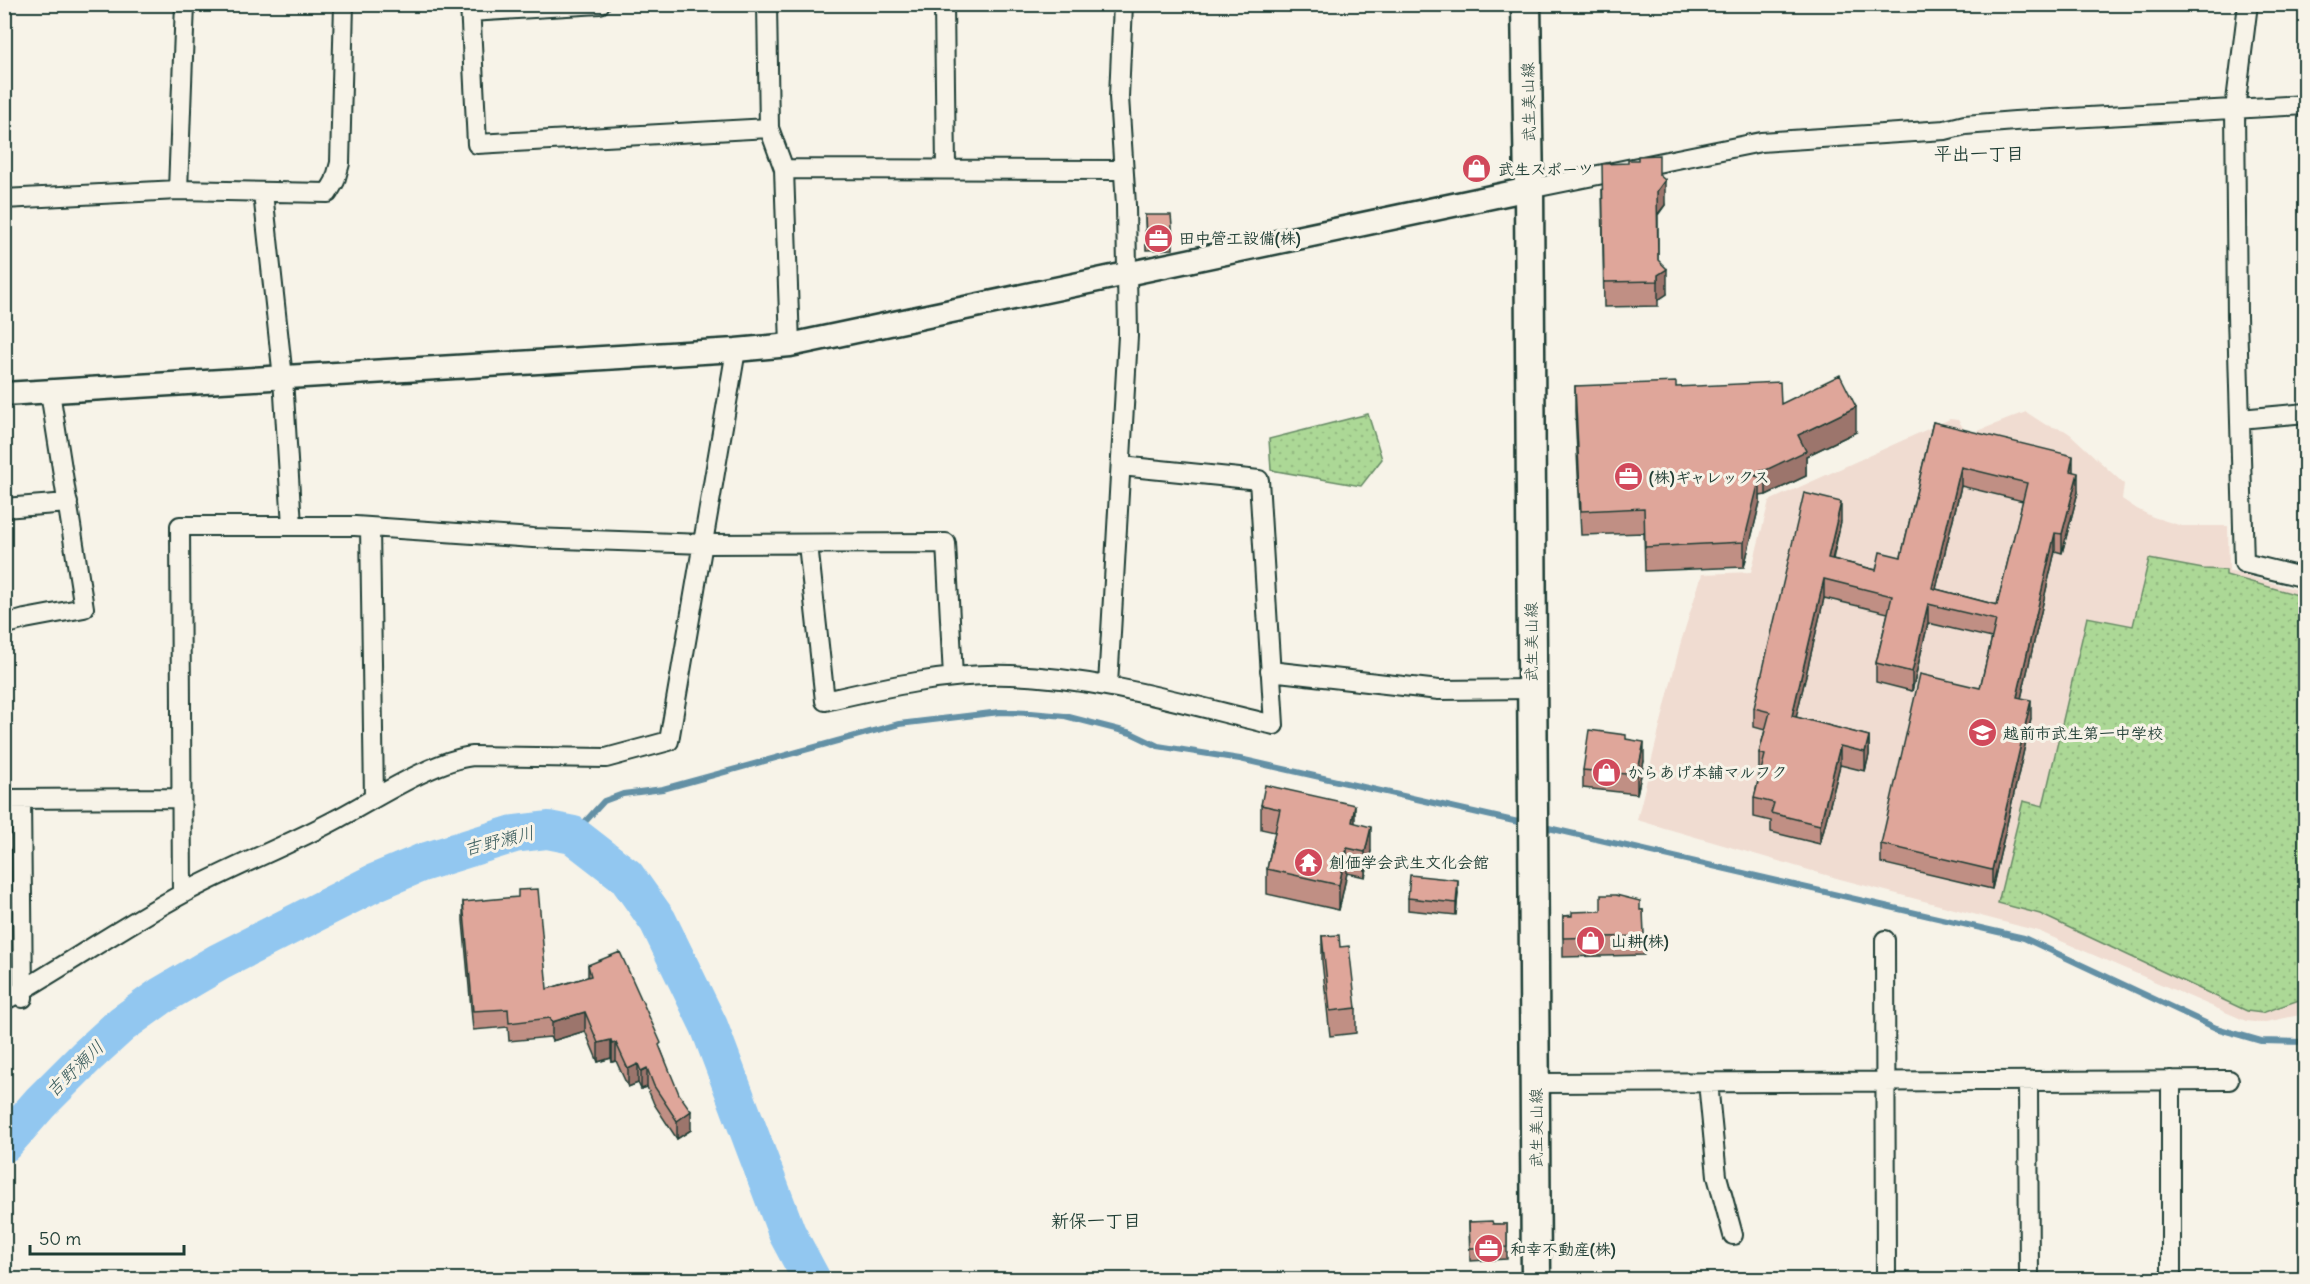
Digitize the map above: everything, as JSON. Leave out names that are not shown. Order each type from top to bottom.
[{"type":"main road","name":"武生美山線","points":[[1526,4],[1536,1280]]},
{"type":"street","points":[[178,190],[185,4]]},
{"type":"street","points":[[4,199],[178,190],[328,193],[335,181],[340,163],[344,4]]},
{"type":"street","points":[[600,4],[470,8],[477,144],[769,128]]},
{"type":"street","points":[[767,4],[769,128],[784,169],[790,345]]},
{"type":"street","points":[[944,4],[946,169]]},
{"type":"street","points":[[1108,685],[1128,336],[1126,205],[1119,97],[1123,4]]},
{"type":"street","points":[[2248,4],[2235,109],[2236,316],[2244,563],[2306,578]]},
{"type":"street","points":[[4,394],[790,345],[1761,142],[1946,130],[1965,125],[2015,121],[2306,105]]},
{"type":"street","points":[[784,169],[1123,170]]},
{"type":"street","points":[[263,193],[283,378],[292,526]]},
{"type":"street","points":[[4,1001],[23,995],[182,894],[314,831],[442,764],[465,757],[606,758],[669,741],[736,350]]},
{"type":"street","points":[[4,625],[84,608],[50,392]]},
{"type":"street","points":[[2240,419],[2306,413]]},
{"type":"street","points":[[808,544],[825,701],[908,683],[953,677],[1009,675],[1108,685],[1274,725],[1259,480],[1120,466]]},
{"type":"street","points":[[4,508],[68,503]]},
{"type":"street","points":[[182,894],[180,526],[370,527],[533,538],[704,544],[946,543],[953,677]]},
{"type":"street","points":[[370,527],[374,798]]},
{"type":"street","points":[[1270,670],[1439,690],[1532,689]]},
{"type":"street","points":[[23,995],[13,799],[180,798]]},
{"type":"street","points":[[1885,940],[1886,1276]]},
{"type":"street","points":[[2171,1080],[2172,1280]]},
{"type":"street","points":[[1536,1083],[2229,1080]]},
{"type":"street","points":[[2028,1081],[2029,1280]]},
{"type":"street","points":[[1708,1082],[1718,1176],[1733,1235]]},
{"type":"shaded area","name":"越前市武生第一中学校","points":[[2026,412],[2046,425],[2070,434],[2124,484],[2122,499],[2137,509],[2153,517],[2182,526],[2228,526],[2229,571],[2305,592],[2305,1014],[2261,1023],[2246,1021],[2038,931],[1840,879],[1637,820],[1680,645],[1702,574],[1751,572],[1769,501],[1950,419],[1958,420],[1968,435]]},
{"type":"green space","points":[[1368,414],[1382,459],[1361,486],[1271,470],[1269,439]]},
{"type":"green space","points":[[2149,559],[2203,569],[2226,570],[2226,575],[2305,597],[2305,998],[2262,1013],[2247,1011],[2040,914],[1998,903],[2023,801],[2043,806],[2087,617],[2133,626]]},
{"type":"building","points":[[1659,155],[1659,175],[1665,180],[1657,191],[1658,260],[1667,269],[1658,275],[1658,281],[1604,282],[1602,164],[1628,163],[1628,160],[1638,160],[1638,156]]},
{"type":"building","points":[[1145,215],[1171,215],[1173,237],[1146,237]]},
{"type":"building","points":[[1840,375],[1856,407],[1798,435],[1806,451],[1760,471],[1755,476],[1760,477],[1744,542],[1645,547],[1644,508],[1581,511],[1575,386],[1676,382],[1676,387],[1780,382],[1781,404]]},
{"type":"building","name":"越前市武生第一中学校","points":[[1933,422],[2073,456],[2070,471],[2078,473],[2062,534],[2055,533],[2017,697],[2031,700],[1992,870],[1881,844],[1920,674],[1980,688],[1996,620],[1928,604],[1912,672],[1876,663],[1892,596],[1824,579],[1792,716],[1869,736],[1865,752],[1840,746],[1820,825],[1771,813],[1774,803],[1754,798],[1765,755],[1759,753],[1770,712],[1754,708],[1804,493],[1841,502],[1828,558],[1876,570],[1880,552],[1901,557]],"holes":[[[1961,467],[2027,483],[1997,605],[1932,588]]]},
{"type":"building","points":[[1589,730],[1626,735],[1626,739],[1644,742],[1637,775],[1583,770]]},
{"type":"building","points":[[1265,785],[1355,805],[1352,822],[1371,827],[1365,852],[1347,848],[1339,885],[1267,869],[1280,809],[1261,805]]},
{"type":"building","points":[[1410,875],[1458,880],[1456,903],[1408,898]]},
{"type":"building","points":[[538,889],[547,989],[591,976],[588,965],[620,952],[661,1043],[659,1045],[679,1094],[691,1111],[677,1121],[654,1086],[647,1068],[641,1071],[638,1064],[628,1069],[616,1043],[612,1044],[611,1040],[598,1043],[585,1012],[552,1022],[550,1018],[509,1023],[508,1009],[473,1011],[463,902],[518,897],[518,890]]},
{"type":"building","points":[[1601,895],[1616,895],[1640,901],[1640,910],[1643,910],[1644,936],[1563,938],[1563,916],[1572,916],[1572,912],[1601,911]]},
{"type":"building","points":[[1339,935],[1340,947],[1349,946],[1356,1008],[1330,1011],[1322,936]]},
{"type":"building","points":[[1492,1221],[1493,1224],[1507,1224],[1507,1247],[1470,1248],[1469,1222]]},
{"type":"waterway","points":[[573,835],[604,801],[623,794],[663,789],[899,724],[1000,712],[1065,716],[1131,733],[1158,746],[1240,759],[1527,824]]},
{"type":"waterway","points":[[1540,826],[2024,938],[2216,1028],[2261,1041],[2306,1042]]},
{"type":"waterway","name":"吉野瀬川","points":[[4,1144],[40,1103],[122,1024],[161,996],[219,962],[376,882],[421,863],[514,834],[548,830],[573,835],[626,876],[658,921],[709,1026],[787,1233],[812,1280]]},
{"type":"place","name":"武生スポーツ","points":[[1477,169]]},
{"type":"place","name":"田中管工設備(株)","points":[[1158,238]]},
{"type":"place","name":"(株)ギャレックス","points":[[1628,477]]},
{"type":"place","name":"越前市武生第一中学校","points":[[1982,733]]},
{"type":"place","name":"からあげ本舗マルフク","points":[[1606,772]]},
{"type":"place","name":"創価学会武生文化会館","points":[[1308,862]]},
{"type":"place","name":"山耕(株)","points":[[1590,941]]},
{"type":"place","name":"和幸不動産(株)","points":[[1489,1249]]},
{"type":"district","name":"平出一丁目","points":[[1979,154]]},
{"type":"district","name":"新保一丁目","points":[[1096,1221]]}]
